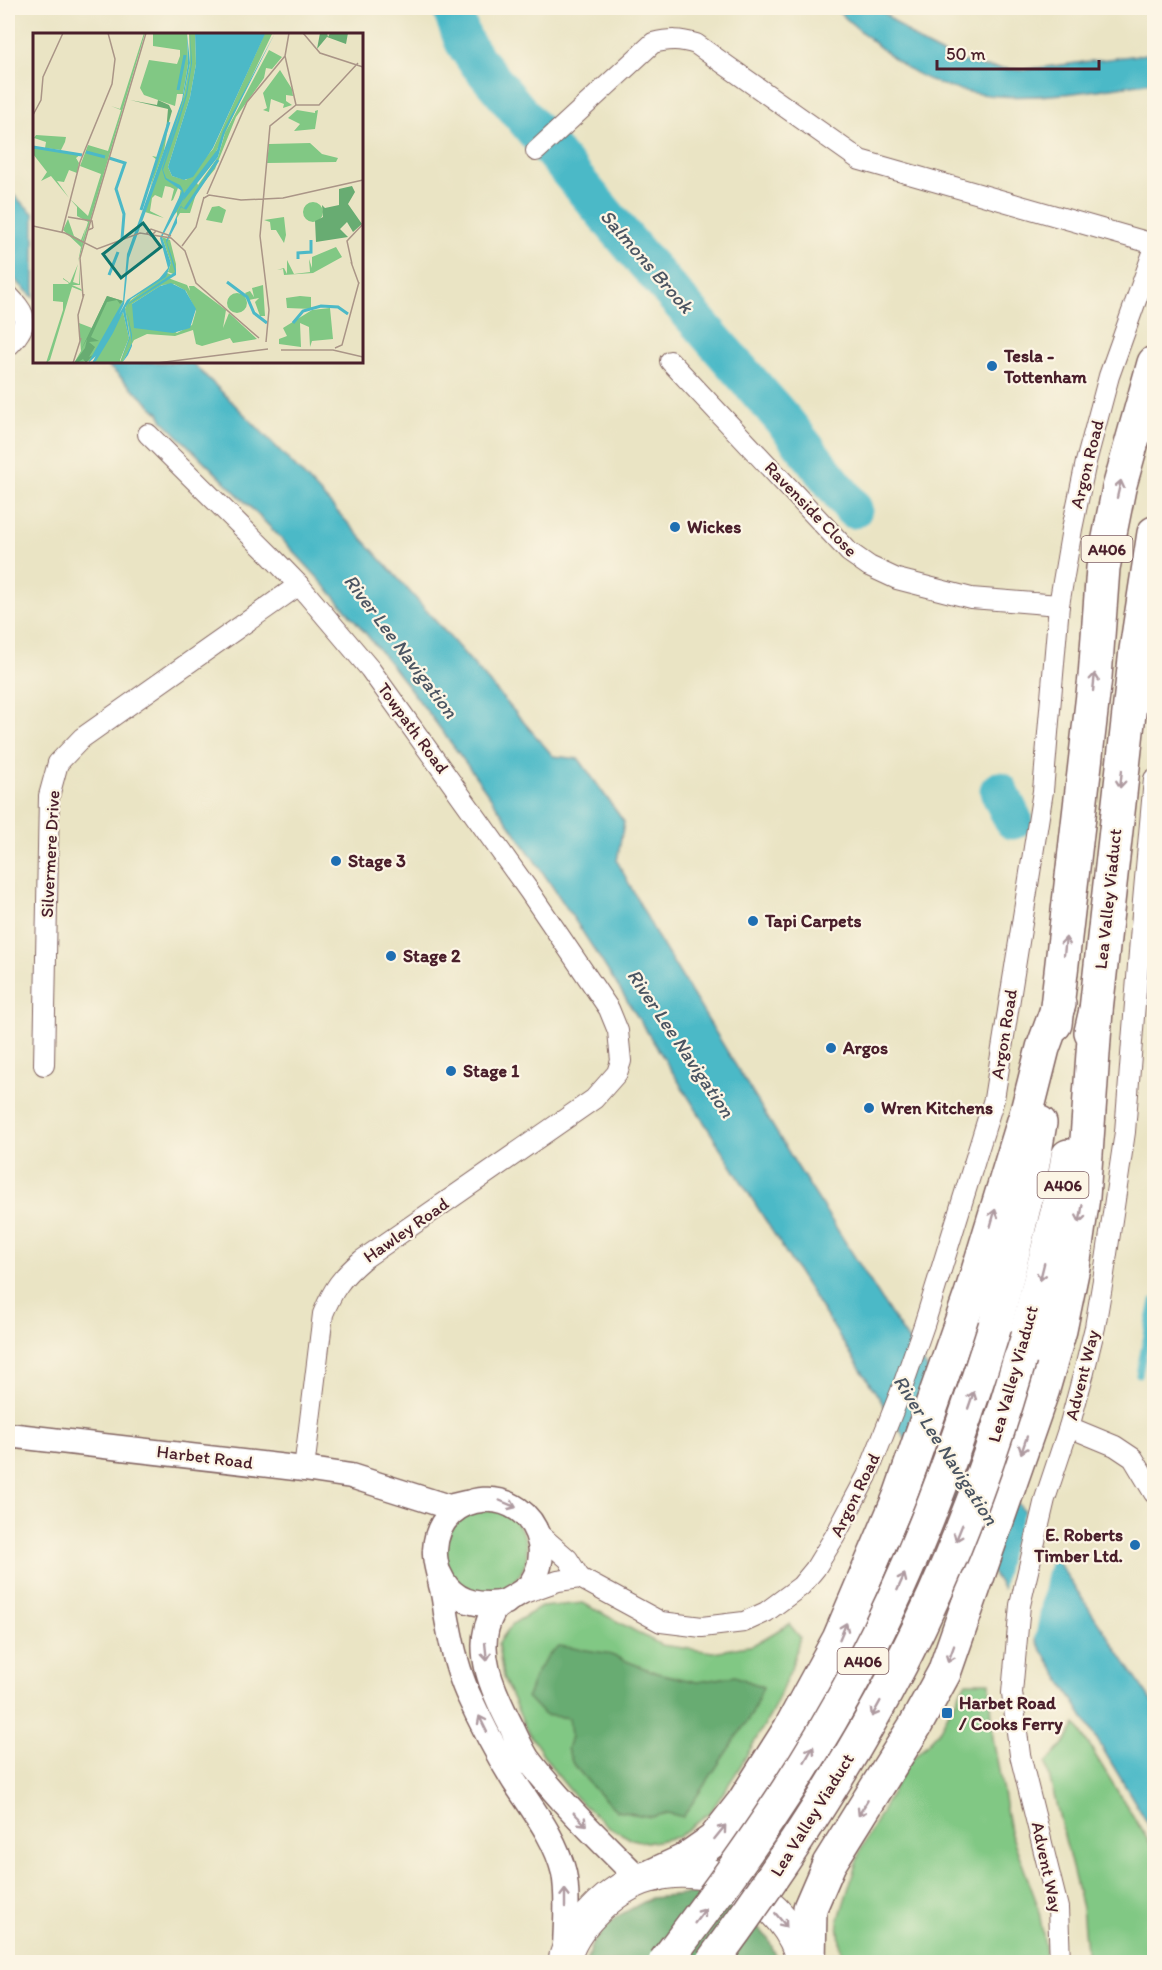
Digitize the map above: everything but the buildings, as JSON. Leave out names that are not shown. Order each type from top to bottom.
[{"type":"highway","name":"Lea Valley Viaduct","points":[[665,1962],[723,1887],[792,1784],[860,1668],[926,1524],[995,1326],[1029,1186],[1059,1004],[1104,568],[1119,488],[1155,363]]},
{"type":"highway","name":"Lea Valley Viaduct","points":[[712,1962],[767,1887],[827,1795],[901,1663],[961,1530],[990,1453],[1020,1359],[1062,1192],[1078,1092],[1095,1010],[1136,650],[1155,533]]},
{"type":"highway","points":[[647,1877],[684,1861],[714,1840],[743,1803],[790,1729],[839,1639],[900,1496],[971,1294],[1027,1111],[1043,1048],[1059,1004]]},
{"type":"highway","points":[[809,1962],[810,1908],[829,1864],[915,1726],[938,1684],[971,1599],[1043,1389],[1060,1330],[1073,1267],[1083,1197],[1095,1010]]},
{"type":"main road","points":[[564,1959],[581,1925],[609,1896],[647,1877],[672,1872],[705,1874],[742,1886],[769,1906],[789,1930],[803,1962]]},
{"type":"street","points":[[536,151],[653,43],[669,39],[682,40],[696,44],[860,160],[1155,244]]},
{"type":"street","name":"Argon Road","points":[[538,1533],[568,1559],[580,1578],[661,1622],[702,1627],[744,1622],[766,1612],[801,1586],[815,1569],[835,1536],[867,1476],[924,1325],[994,1099],[1043,791],[1059,605],[1072,529],[1109,376],[1155,250]]},
{"type":"street","points":[[8,295],[24,315],[23,328],[8,346]]},
{"type":"street","name":"Ravenside Close","points":[[670,362],[849,552],[869,566],[897,579],[971,598],[1059,605]]},
{"type":"street","name":"Towpath Road","points":[[148,434],[299,585],[370,669],[530,891],[609,1009],[618,1031],[621,1061]]},
{"type":"street","name":"Silvermere Drive","points":[[44,1065],[49,796],[58,763],[82,738],[299,585]]},
{"type":"street","name":"Advent Way","points":[[1060,1962],[1058,1908],[1020,1755],[1012,1693],[1020,1605],[1045,1499],[1069,1427],[1095,1327],[1125,1132],[1155,779]]},
{"type":"street","name":"Hawley Road","points":[[304,1468],[322,1314],[332,1291],[346,1273],[594,1099],[616,1073],[621,1061]]},
{"type":"street","points":[[1069,1427],[1115,1446],[1133,1458],[1155,1493]]},
{"type":"street","name":"Harbet Road","points":[[8,1435],[304,1468],[351,1476],[449,1508],[466,1503]]},
{"type":"street","points":[[400,1491],[434,1532],[435,1555],[445,1598],[447,1623],[466,1689],[493,1746],[553,1844],[564,1873],[566,1889],[564,1959]]},
{"type":"street","points":[[580,1578],[558,1581],[513,1598],[488,1605],[470,1602],[454,1593],[442,1579],[435,1555],[440,1530],[450,1514],[466,1503],[483,1499],[500,1500],[516,1507],[529,1518],[538,1533],[541,1550],[539,1566],[532,1582],[513,1598],[495,1609],[488,1624],[484,1646],[490,1680],[526,1755],[565,1803],[647,1877]]},
{"type":"green space","points":[[486,1510],[502,1513],[515,1522],[524,1535],[527,1551],[524,1567],[515,1580],[502,1589],[486,1592],[470,1589],[457,1580],[448,1567],[445,1551],[448,1535],[457,1522],[470,1513]]},
{"type":"green space","points":[[583,1603],[661,1645],[713,1652],[753,1645],[789,1624],[800,1637],[791,1669],[771,1714],[738,1770],[712,1810],[678,1837],[646,1843],[629,1838],[609,1827],[577,1799],[555,1772],[526,1729],[503,1677],[498,1644],[512,1624],[541,1607]]},
{"type":"green space","points":[[559,1646],[606,1653],[657,1673],[697,1682],[735,1676],[763,1687],[752,1714],[683,1817],[667,1813],[651,1817],[617,1811],[573,1764],[567,1749],[571,1736],[569,1718],[544,1715],[527,1697],[538,1669]]},
{"type":"green space","points":[[966,1682],[990,1682],[993,1738],[1010,1831],[1038,1906],[1046,1952],[1043,1962],[842,1962],[838,1922],[860,1851],[906,1766],[938,1732]]},
{"type":"green space","points":[[1076,1724],[1154,1850],[1154,1962],[1087,1962],[1082,1908],[1046,1763],[1064,1744]]},
{"type":"green space","points":[[694,1894],[736,1908],[768,1938],[779,1962],[586,1962],[592,1944],[616,1917],[651,1898]]},
{"type":"water","points":[[834,8],[878,8],[921,43],[950,58],[984,67],[1022,70],[1154,53],[1154,82],[1059,95],[994,96],[963,91],[933,81],[904,66]]},
{"type":"water","points":[[8,190],[33,213],[33,297],[8,273]]},
{"type":"water","name":"River Lee Navigation","points":[[105,363],[192,363],[286,456],[421,604],[553,756],[579,759],[624,822],[617,861],[658,938],[797,1166],[894,1319],[1154,1705],[1154,1834],[1050,1663],[791,1261],[589,941],[482,785],[426,709],[319,579],[163,421],[159,413]]},
{"type":"pier","points":[[1026,1507],[1054,1548],[1046,1576],[1034,1645],[1002,1595],[1010,1553]]},
{"type":"waterway","name":"Salmons Brook","points":[[451,8],[464,42],[475,59],[640,256],[786,423],[853,509]]},
{"type":"waterway","name":"Salmons Brook","points":[[999,791],[1013,820]]},
{"type":"waterway","points":[[1139,1374],[1154,1301]]},
{"type":"place","name":"Tesla - Tottenham","points":[[992,366]]},
{"type":"place","name":"Wickes","points":[[675,527]]},
{"type":"place","name":"Stage 3","points":[[336,861]]},
{"type":"place","name":"Tapi Carpets","points":[[753,921]]},
{"type":"place","name":"Stage 2","points":[[391,956]]},
{"type":"place","name":"Argos","points":[[831,1048]]},
{"type":"place","name":"Stage 1","points":[[451,1071]]},
{"type":"place","name":"Wren Kitchens","points":[[869,1108]]},
{"type":"place","name":"E. Roberts Timber Ltd.","points":[[1135,1545]]},
{"type":"place","name":"Harbet Road / Cooks Ferry","points":[[947,1713]]}]
